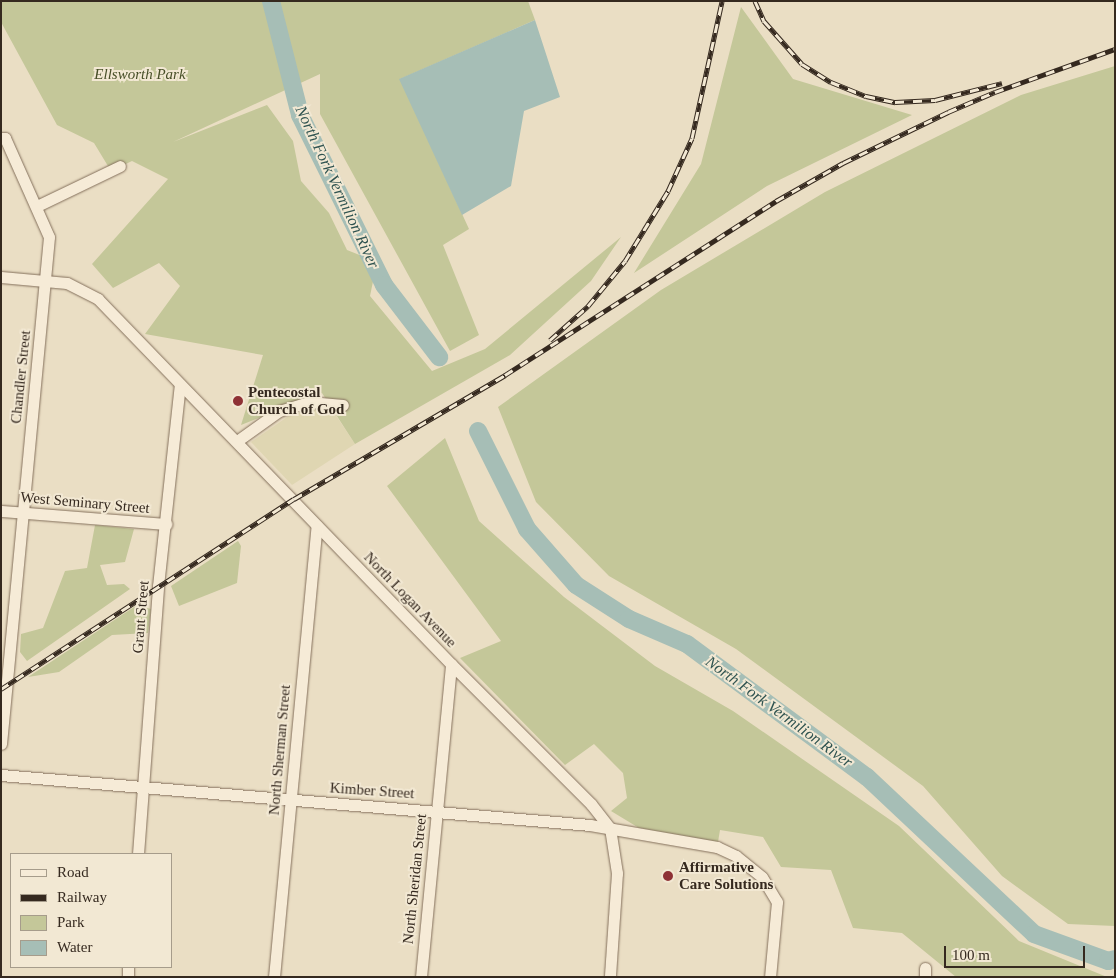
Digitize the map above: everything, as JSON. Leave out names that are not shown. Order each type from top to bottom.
[{"type":"street","points":[[1,277],[45,281],[49,237],[37,206],[3,138]]},
{"type":"street","points":[[37,206],[120,166]]},
{"type":"street","name":"North Logan Avenue","points":[[45,281],[81,288],[98,299],[451,664],[591,804],[610,828],[617,873],[610,977]]},
{"type":"street","name":"Chandler Street","points":[[1,744],[45,281]]},
{"type":"street","name":"Grant Street","points":[[138,853],[180,384]]},
{"type":"street","points":[[237,441],[279,411],[309,402],[343,405]]},
{"type":"street","name":"West Seminary Street","points":[[1,511],[166,524]]},
{"type":"street","name":"North Sherman Street","points":[[274,977],[317,526]]},
{"type":"street","name":"North Sheridan Street","points":[[421,977],[451,664]]},
{"type":"street","name":"Kimber Street","points":[[1,775],[437,811],[610,828],[717,847],[736,856],[762,877],[777,902],[770,977]]},
{"type":"shaded area","points":[[331,408],[355,444],[292,485],[251,442],[293,413]]},
{"type":"green space","name":"Ellsworth Park","points":[[1,1],[528,1],[535,20],[400,79],[469,229],[443,245],[479,335],[450,351],[320,114],[320,74],[173,142],[267,105],[293,141],[301,181],[329,213],[347,250],[377,262],[370,296],[432,371],[485,349],[621,237],[591,281],[510,355],[355,444],[322,393],[241,425],[263,355],[145,334],[180,286],[159,263],[113,288],[92,264],[168,179],[132,161],[111,171],[94,143],[57,125],[1,22]]},
{"type":"green space","points":[[741,7],[793,79],[912,115],[767,186],[634,273],[701,164]]},
{"type":"green space","points":[[1115,66],[1115,926],[1068,924],[1002,876],[923,786],[736,649],[609,576],[536,502],[498,407],[661,290],[825,192],[1021,95]]},
{"type":"green space","points":[[445,438],[479,521],[564,597],[655,666],[733,711],[899,826],[1019,941],[1107,977],[956,977],[902,933],[853,928],[831,870],[781,867],[763,837],[720,830],[718,842],[639,828],[611,811],[627,798],[623,773],[594,744],[565,765],[460,658],[501,641],[387,486]]},
{"type":"green space","points":[[95,525],[134,529],[125,562],[100,565],[107,585],[124,584],[130,589],[27,661],[20,652],[21,634],[43,628],[65,571],[87,568]]},
{"type":"green space","points":[[238,541],[241,546],[237,583],[179,606],[171,586]]},
{"type":"green space","points":[[137,605],[151,609],[148,633],[112,635],[59,672],[28,677]]},
{"type":"water","points":[[535,20],[560,97],[524,111],[511,186],[462,215],[399,79]]},
{"type":"waterway","name":"North Fork Vermilion River","points":[[271,1],[300,115],[384,285],[439,357]]},
{"type":"waterway","name":"North Fork Vermilion River","points":[[478,431],[527,529],[576,585],[629,619],[687,644],[867,777],[1034,934],[1108,961],[1115,959]]},
{"type":"railway","points":[[550,340],[588,306],[625,261],[668,191],[692,138],[722,1]]},
{"type":"railway","points":[[755,1],[764,21],[802,64],[831,82],[866,96],[895,102],[935,100],[1002,83]]},
{"type":"railway","points":[[1,689],[294,499],[505,375],[776,201],[843,163],[948,112],[995,92],[1115,49]]},
{"type":"place","name":"Pentecostal Church of God","points":[[238,401]]},
{"type":"place","name":"Affirmative Care Solutions","points":[[668,876]]}]
